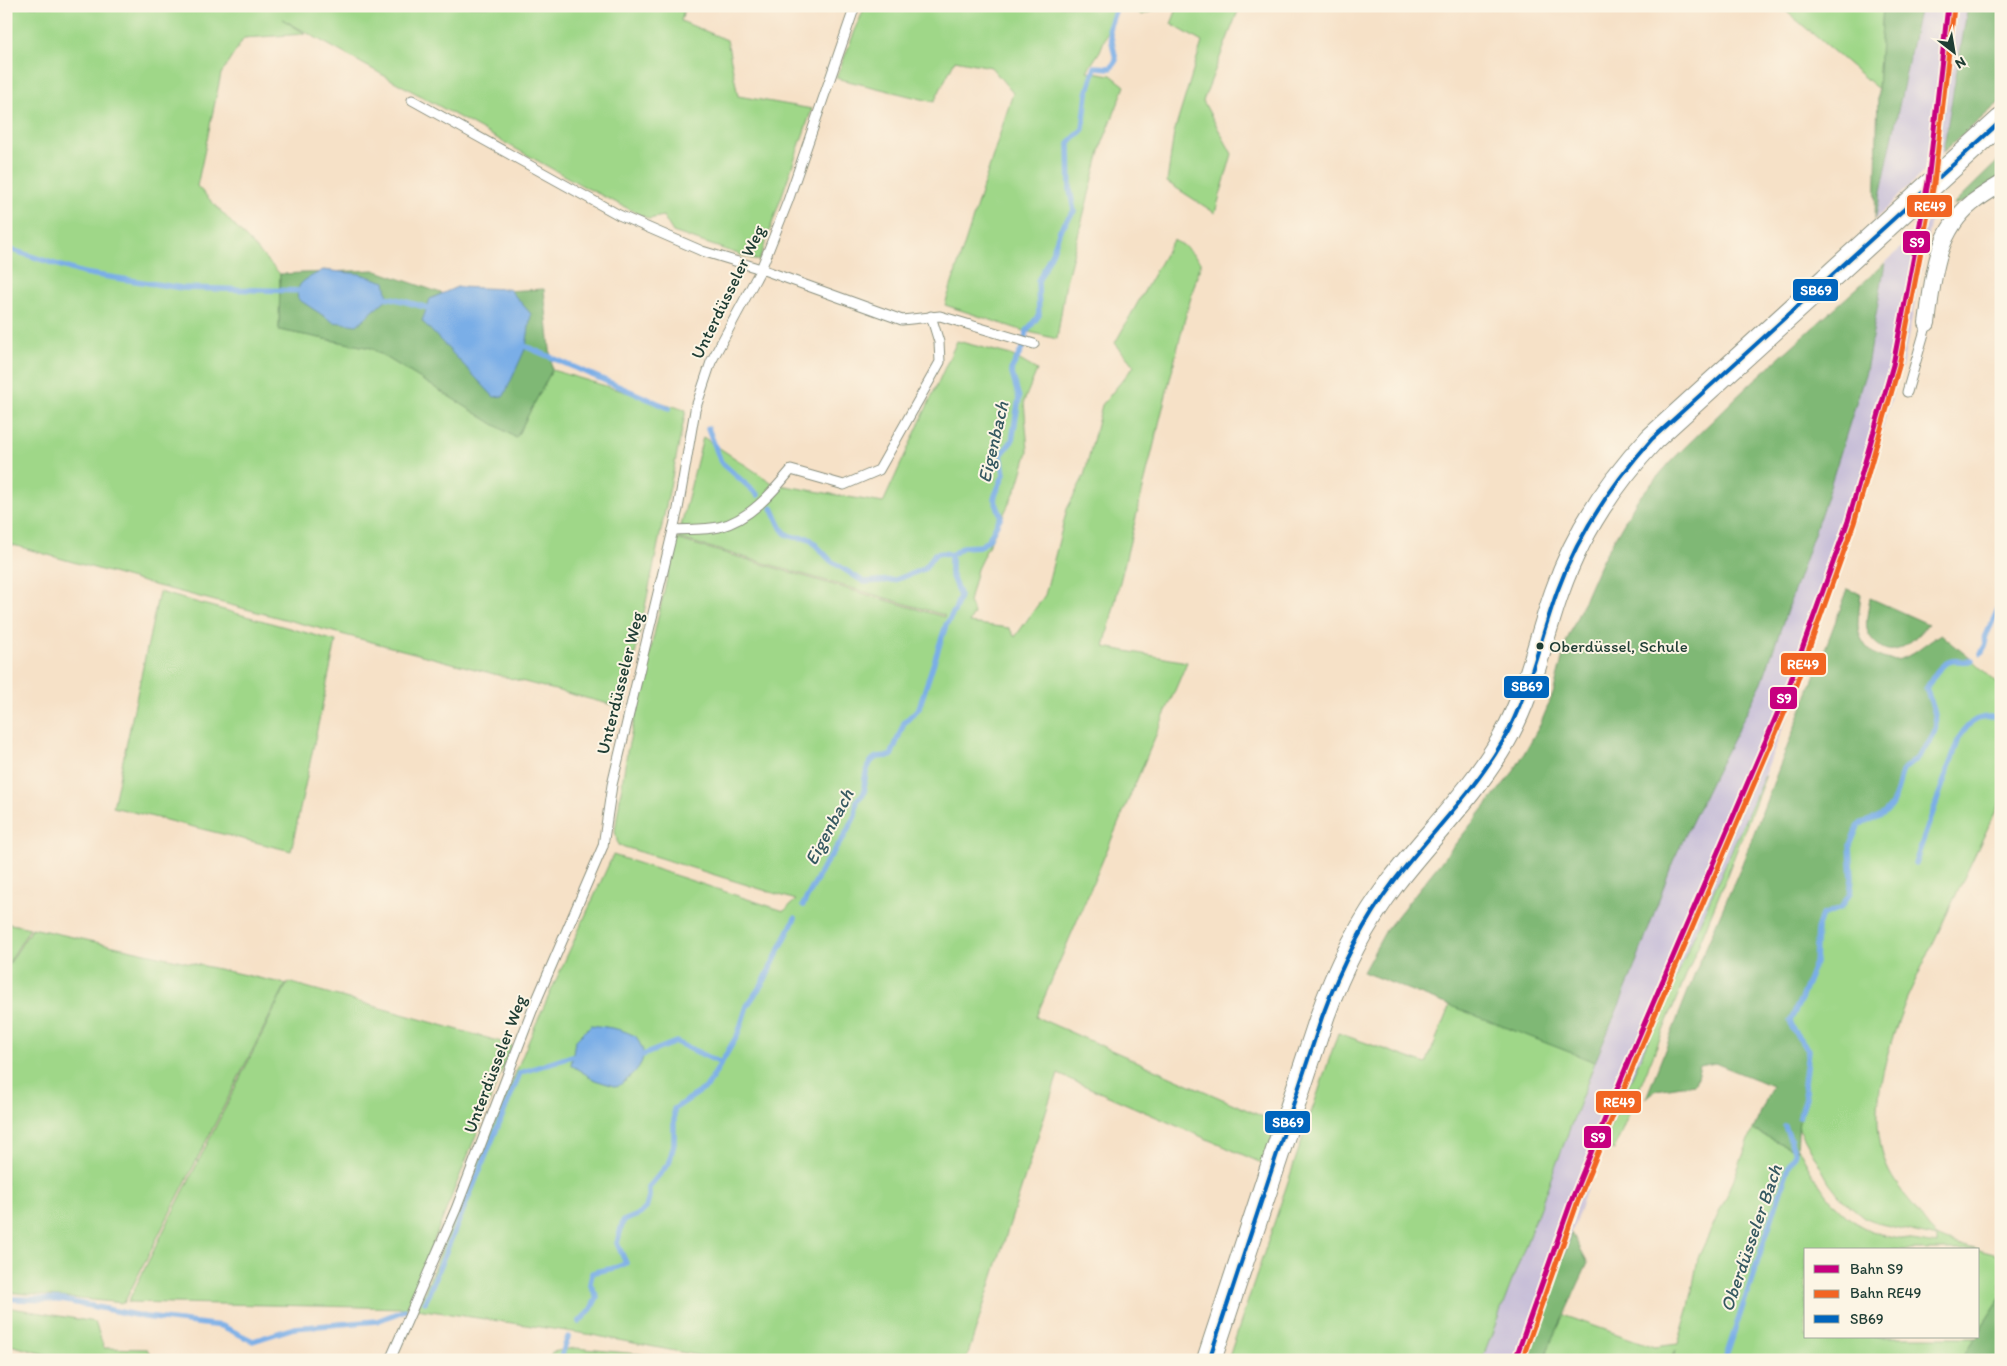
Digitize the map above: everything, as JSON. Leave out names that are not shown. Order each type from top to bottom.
[{"type":"street","points":[[1208,1360],[1322,1017],[1338,975],[1352,947],[1379,902],[1458,805],[1503,742],[1526,695],[1551,608],[1564,573],[1582,533],[1599,505],[1618,478],[1652,440],[1876,233],[2001,121]]},
{"type":"street","points":[[1928,323],[1936,260],[1946,235],[1952,225],[1971,204],[2001,184]]},
{"type":"lane","name":"Unterdüsseler Weg","points":[[390,1360],[456,1209],[532,1012],[603,846],[612,785],[673,530],[695,410],[711,362],[761,269],[788,201],[855,6]]},
{"type":"lane","points":[[412,100],[619,215],[702,251],[761,269],[902,320],[940,316],[1034,344]]},
{"type":"lane","points":[[673,530],[719,527],[741,518],[776,488],[791,470],[844,485],[879,470],[940,362],[939,342],[931,316]]},
{"type":"lane","points":[[1907,392],[1928,323]]},
{"type":"shaded area","points":[[1920,6],[1968,6],[1943,152],[1875,220]]},
{"type":"shaded area","points":[[1931,219],[1903,363],[1797,692],[1753,804],[1602,1145],[1528,1360],[1482,1360],[1595,1062],[1630,979],[1673,861],[1714,776],[1825,502],[1866,371],[1885,263]]},
{"type":"green space","points":[[6,6],[685,6],[681,21],[727,40],[738,96],[812,109],[759,261],[673,232],[663,216],[649,219],[583,186],[282,19],[306,34],[244,38],[221,74],[197,186],[280,274],[279,330],[371,348],[516,438],[552,370],[686,410],[624,708],[154,585],[6,543]]},
{"type":"green space","points":[[865,6],[1118,6],[1100,51],[1087,71],[1111,75],[1125,86],[1102,144],[1066,282],[1057,339],[1021,330],[945,305],[1013,93],[991,67],[955,60],[934,102],[836,78]]},
{"type":"green space","points":[[1129,6],[1164,6],[1142,15]]},
{"type":"green space","points":[[1178,6],[1240,6],[1203,101],[1232,154],[1215,213],[1167,182],[1174,133],[1202,42],[1171,24]]},
{"type":"green space","points":[[1780,6],[1883,6],[1878,89]]},
{"type":"green space","points":[[1883,6],[1920,6],[1875,220],[1878,89]]},
{"type":"green space","points":[[1968,6],[2001,6],[2001,101],[1943,152]]},
{"type":"green space","points":[[2001,158],[2001,191],[1953,205]]},
{"type":"green space","points":[[1173,240],[1183,245],[1201,262],[1184,322],[1104,647],[1187,662],[1036,1017],[1277,1123],[1264,1164],[1058,1074],[966,1360],[722,1360],[587,1334],[417,1309],[535,1026],[613,855],[784,911],[796,900],[618,845],[615,831],[627,752],[676,539],[944,617],[944,615],[678,538],[703,437],[774,484],[883,503],[957,341],[1011,355],[1037,370],[1024,401],[1028,451],[1018,485],[977,569],[969,602],[974,613],[969,623],[1009,628],[1015,637],[1045,595],[1067,509],[1084,476],[1102,405],[1134,366],[1115,343]]},
{"type":"green space","points":[[1885,263],[1866,371],[1825,502],[1762,682],[1673,861],[1630,979],[1595,1062],[1363,972],[1386,930],[1514,771],[1540,725],[1553,694],[1567,640],[1602,560],[1637,500],[1673,459],[1750,384]]},
{"type":"green space","points":[[374,270],[444,294],[544,289],[552,370],[516,438],[371,348],[279,330],[280,274]]},
{"type":"green space","points":[[1848,589],[1861,594],[1858,621],[1860,634],[1868,649],[1875,654],[1891,660],[1900,659],[1908,656],[1941,634],[1972,660],[1948,663],[1943,666],[1926,689],[1936,718],[1936,726],[1931,740],[1916,759],[1902,772],[1898,789],[1887,810],[1883,814],[1859,824],[1850,845],[1852,879],[1850,893],[1841,908],[1822,916],[1817,929],[1815,963],[1790,1021],[1793,1030],[1808,1050],[1804,1084],[1806,1098],[1799,1117],[1797,1151],[1753,1130],[1772,1086],[1715,1063],[1700,1066],[1695,1084],[1656,1090],[1646,1098],[1698,966],[1742,864]]},
{"type":"green space","points":[[159,592],[336,641],[291,851],[113,807]]},
{"type":"green space","points":[[1870,598],[1928,624],[1912,641],[1899,649],[1885,649],[1874,642],[1868,631],[1866,622]]},
{"type":"green space","points":[[1972,660],[2001,687],[2001,800],[1907,998],[1892,1039],[1881,1081],[1878,1125],[1881,1146],[1889,1172],[1925,1223],[1939,1237],[1972,1248],[1804,1248],[1804,1338],[1974,1338],[1960,1360],[1674,1360],[1676,1350],[1672,1360],[1543,1360],[1563,1315],[1654,1347],[1678,1344],[1689,1307],[1698,1258],[1729,1191],[1753,1130],[1797,1151],[1797,1146],[1826,1194],[1845,1215],[1856,1223],[1885,1235],[1937,1244],[1937,1237],[1881,1224],[1864,1217],[1843,1200],[1829,1182],[1798,1127],[1799,1117],[1806,1098],[1804,1084],[1808,1050],[1793,1030],[1790,1021],[1815,963],[1817,929],[1822,915],[1841,908],[1850,845],[1859,824],[1884,815],[1895,799],[1903,771],[1916,759],[1933,737],[1937,724],[1926,689],[1937,672],[1943,665],[1952,661]]},
{"type":"green space","points":[[1766,775],[1720,893],[1614,1150],[1602,1145],[1764,777]]},
{"type":"green space","points":[[6,923],[30,928],[6,967]]},
{"type":"green space","points":[[32,928],[286,984],[124,1303],[6,1292],[6,969]]},
{"type":"green space","points":[[288,982],[512,1045],[407,1308],[128,1302]]},
{"type":"green space","points":[[1450,1005],[1595,1062],[1482,1360],[1228,1360],[1338,1033],[1426,1064]]},
{"type":"green space","points":[[1572,1233],[1588,1263],[1543,1360],[1528,1360]]},
{"type":"green space","points":[[1980,1250],[2001,1256],[2001,1297],[1980,1329]]},
{"type":"green space","points":[[2001,1297],[2001,1360],[1960,1360],[1974,1338],[1980,1338],[1980,1329]]},
{"type":"green space","points":[[6,1307],[95,1322],[104,1348],[147,1349],[154,1360],[68,1360],[6,1344]]},
{"type":"green space","points":[[575,1348],[701,1360],[549,1360],[552,1352]]},
{"type":"water","points":[[323,270],[360,274],[385,282],[388,298],[357,325],[333,322],[298,299],[298,288],[301,284]]},
{"type":"water","points":[[457,287],[509,289],[531,314],[526,347],[504,396],[494,397],[422,321],[430,299]]},
{"type":"water","points":[[591,1025],[612,1028],[636,1036],[643,1051],[641,1063],[637,1069],[617,1087],[595,1080],[571,1065],[575,1041]]},
{"type":"waterway","name":"Eigenbach","points":[[803,905],[825,864],[844,837],[855,816],[857,800],[865,792],[864,784],[869,764],[877,757],[891,756],[904,723],[919,708],[946,625],[955,610],[960,596],[951,574],[951,555],[963,547],[981,546],[989,539],[1001,516],[994,498],[1004,474],[1001,455],[1012,441],[1019,398],[1011,370],[1022,349],[1027,331],[1039,315],[1038,281],[1053,251],[1060,230],[1074,211],[1070,190],[1069,143],[1083,129],[1087,94],[1095,67],[1111,68],[1116,60],[1109,28],[1117,6]]},
{"type":"waterway","points":[[6,248],[83,273],[182,288],[304,291]]},
{"type":"waterway","points":[[381,297],[392,298],[432,309]]},
{"type":"waterway","points":[[520,344],[669,408]]},
{"type":"waterway","points":[[708,428],[721,462],[758,495]]},
{"type":"waterway","points":[[772,508],[784,532],[793,537],[809,538],[831,561],[864,582],[895,580],[924,569],[935,554],[944,553],[951,555]]},
{"type":"waterway","name":"Oberdüsseler Bach","points":[[1981,653],[1986,644],[1985,638],[2001,603]]},
{"type":"waterway","name":"Oberdüsseler Bach","points":[[1799,1117],[1806,1098],[1804,1084],[1808,1050],[1793,1030],[1790,1021],[1815,963],[1817,929],[1822,915],[1841,908],[1850,893],[1852,879],[1850,845],[1859,824],[1878,817],[1887,810],[1898,789],[1902,772],[1916,759],[1934,733],[1936,718],[1926,689],[1943,665],[1952,661],[1972,660]]},
{"type":"waterway","points":[[1915,863],[1959,738],[1967,727],[1976,720],[1986,717],[2001,717]]},
{"type":"waterway","name":"Eigenbach","points":[[579,1322],[591,1309],[597,1297],[590,1284],[592,1273],[626,1263],[617,1243],[623,1221],[640,1214],[646,1208],[649,1187],[669,1163],[674,1144],[674,1109],[707,1087],[738,1034],[747,1006],[764,981],[795,918]]},
{"type":"waterway","points":[[636,1055],[643,1055],[676,1042],[721,1063]]},
{"type":"waterway","points":[[425,1302],[520,1073],[572,1056],[579,1056]]},
{"type":"waterway","name":"Oberdüsseler Bach","points":[[1725,1360],[1789,1166],[1795,1153],[1785,1126]]},
{"type":"waterway","points":[[6,1299],[62,1300],[145,1317],[222,1326],[253,1341],[294,1328],[377,1321],[405,1310]]},
{"type":"waterway","name":"Eigenbach","points":[[560,1360],[568,1337]]},
{"type":"rail line","name":"S9","points":[[1515,1360],[1572,1199],[1636,1043],[1787,691],[1848,521],[1893,365],[1928,182],[1948,6]]},
{"type":"rail line","name":"RE49","points":[[1522,1360],[1578,1201],[1642,1045],[1793,693],[1854,523],[1899,366],[1934,183],[1954,7]]},
{"type":"transit line","name":"SB69","points":[[1209,1360],[1322,1017],[1336,981],[1362,929],[1394,881],[1479,778],[1503,741],[1527,686],[1565,571],[1585,530],[1609,492],[1652,439],[2001,121]]},
{"type":"place","name":"Oberdüssel, Schule","points":[[1540,646]]}]
